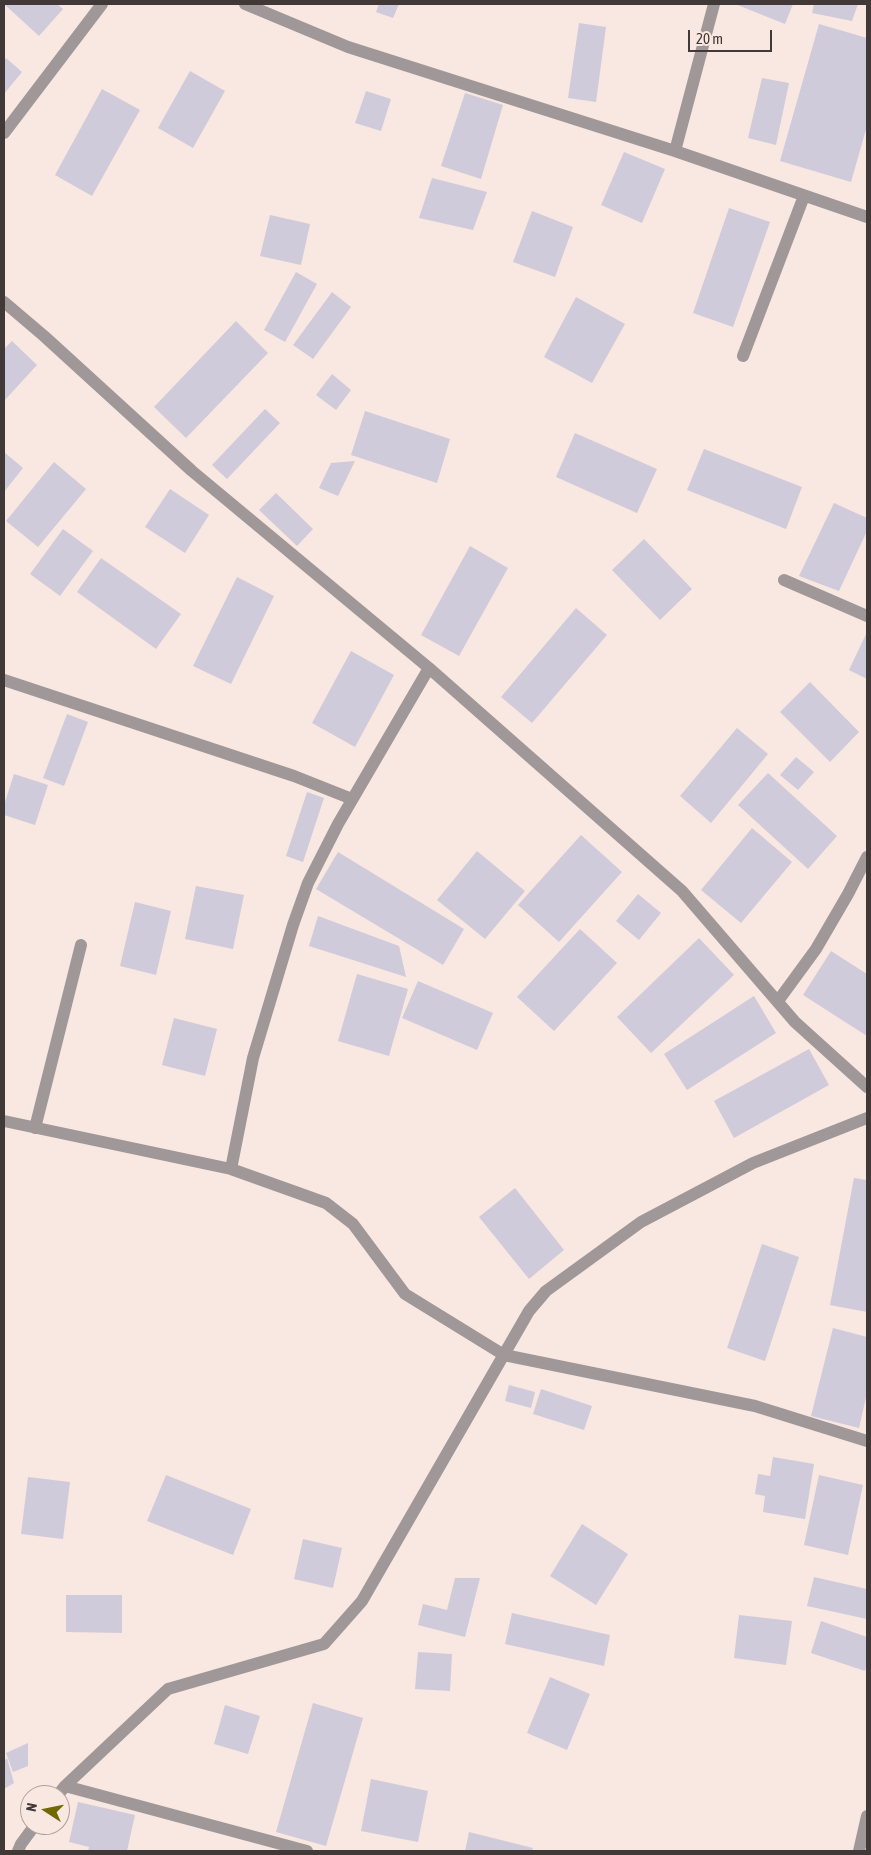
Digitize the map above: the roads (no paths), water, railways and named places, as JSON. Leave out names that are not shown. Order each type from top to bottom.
[{"type":"street","points":[[4,133],[102,4]]},
{"type":"street","points":[[245,4],[348,46],[675,152],[867,217]]},
{"type":"street","points":[[675,152],[714,4]]},
{"type":"street","points":[[743,356],[804,196]]},
{"type":"street","points":[[4,302],[192,471],[429,668],[682,891],[795,1022],[867,1087]]},
{"type":"street","points":[[784,580],[867,616]]},
{"type":"street","points":[[231,1169],[253,1058],[293,924],[308,883],[352,799],[429,668]]},
{"type":"street","points":[[4,680],[294,776],[352,799]]},
{"type":"street","points":[[778,1001],[816,949],[867,857]]},
{"type":"street","points":[[35,1128],[81,946]]},
{"type":"street","points":[[68,1785],[168,1689],[324,1644],[362,1601],[529,1311],[546,1291],[641,1222],[753,1163],[867,1118]]},
{"type":"street","points":[[4,1121],[231,1169],[326,1204],[353,1224],[405,1294],[504,1356],[755,1406],[867,1441]]},
{"type":"street","points":[[70,1793],[307,1851]]},
{"type":"street","points":[[859,1851],[867,1816]]},
{"type":"street","points":[[18,1851],[28,1835]]}]
